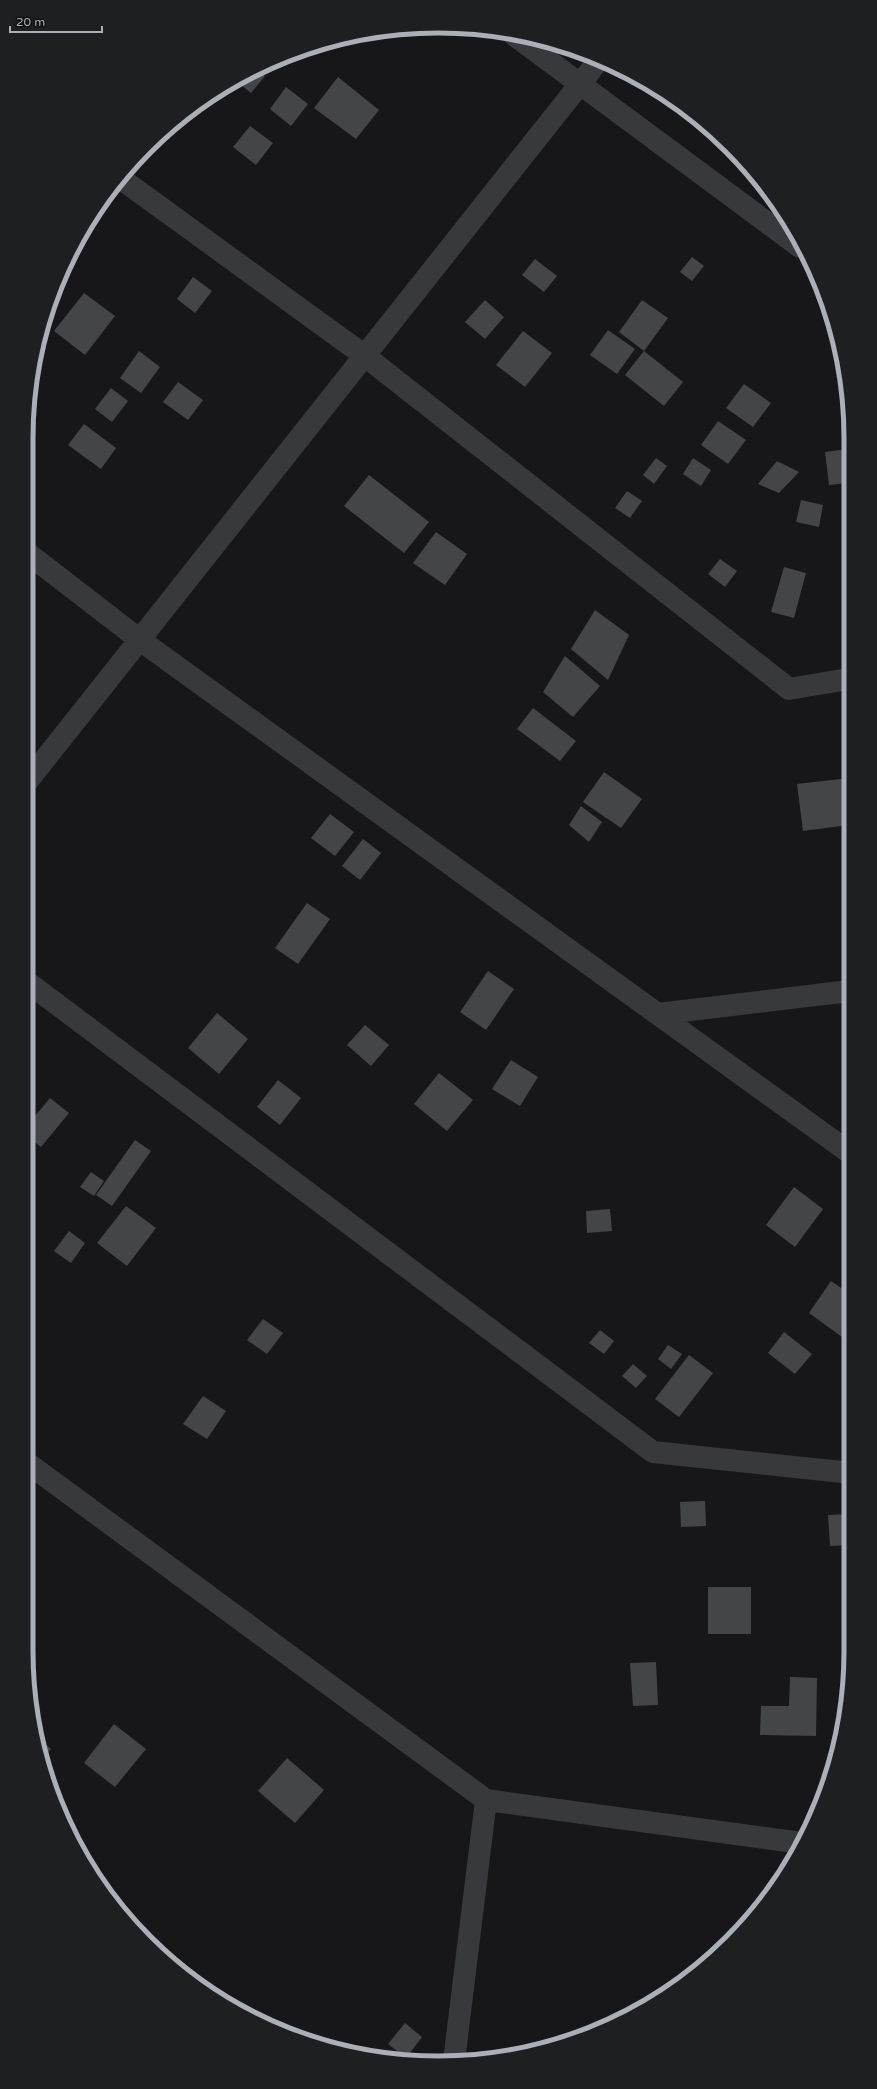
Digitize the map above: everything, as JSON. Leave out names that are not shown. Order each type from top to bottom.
[{"type":"street","points":[[524,42],[794,243]]},
{"type":"street","points":[[33,774],[595,65]]},
{"type":"street","points":[[125,182],[365,356],[789,689],[844,680]]},
{"type":"street","points":[[33,557],[140,640],[844,1149]]},
{"type":"street","points":[[33,986],[653,1452],[844,1472]]},
{"type":"street","points":[[658,1014],[844,992]]},
{"type":"street","points":[[33,1467],[486,1800],[796,1842]]},
{"type":"street","points":[[455,2055],[486,1800]]},
{"type":"building","points":[[262,74],[265,76],[251,93],[241,85]]},
{"type":"building","points":[[338,77],[379,110],[356,139],[314,108]]},
{"type":"building","points":[[286,87],[308,104],[291,126],[270,109]]},
{"type":"building","points":[[250,126],[273,143],[256,165],[233,147]]},
{"type":"building","points":[[692,257],[704,266],[692,281],[680,272]]},
{"type":"building","points":[[535,259],[557,276],[544,292],[522,275]]},
{"type":"building","points":[[193,277],[212,291],[195,313],[177,299]]},
{"type":"building","points":[[84,293],[115,316],[85,355],[54,331]]},
{"type":"building","points":[[485,300],[504,317],[485,339],[465,322]]},
{"type":"building","points":[[642,300],[668,318],[644,351],[619,332]]},
{"type":"building","points":[[608,330],[635,349],[617,374],[590,355]]},
{"type":"building","points":[[523,331],[552,353],[525,387],[496,365]]},
{"type":"building","points":[[139,351],[160,367],[141,393],[120,378]]},
{"type":"building","points":[[644,351],[683,382],[664,406],[625,375]]},
{"type":"building","points":[[178,382],[203,400],[188,420],[163,402]]},
{"type":"building","points":[[744,384],[771,403],[753,427],[726,408]]},
{"type":"building","points":[[111,388],[128,401],[112,422],[95,409]]},
{"type":"building","points":[[718,421],[746,440],[728,464],[701,445]]},
{"type":"building","points":[[84,424],[116,448],[101,469],[68,445]]},
{"type":"building","points":[[844,450],[844,483],[829,485],[825,452]]},
{"type":"building","points":[[656,458],[667,466],[654,484],[643,475]]},
{"type":"building","points":[[693,458],[711,470],[701,486],[683,474]]},
{"type":"building","points":[[777,461],[799,472],[779,493],[758,484]]},
{"type":"building","points":[[369,475],[429,522],[404,553],[344,506]]},
{"type":"building","points":[[627,491],[642,501],[630,518],[615,508]]},
{"type":"building","points":[[801,500],[823,505],[819,527],[796,522]]},
{"type":"building","points":[[436,532],[467,554],[445,585],[413,563]]},
{"type":"building","points":[[720,559],[737,571],[725,587],[708,574]]},
{"type":"building","points":[[784,567],[806,573],[794,618],[771,612]]},
{"type":"building","points":[[595,610],[629,635],[608,680],[571,649]]},
{"type":"building","points":[[565,656],[600,686],[573,717],[543,692]]},
{"type":"building","points":[[533,708],[576,741],[560,761],[517,729]]},
{"type":"building","points":[[604,772],[642,799],[621,828],[583,802]]},
{"type":"building","points":[[844,779],[844,826],[803,831],[797,784]]},
{"type":"building","points":[[581,806],[602,822],[589,842],[569,825]]},
{"type":"building","points":[[330,814],[354,832],[335,856],[311,838]]},
{"type":"building","points":[[363,839],[381,853],[360,880],[342,866]]},
{"type":"building","points":[[307,903],[330,919],[298,964],[275,948]]},
{"type":"building","points":[[488,971],[514,989],[486,1030],[460,1012]]},
{"type":"building","points":[[217,1013],[248,1039],[219,1074],[188,1048]]},
{"type":"building","points":[[365,1025],[389,1045],[371,1066],[347,1045]]},
{"type":"building","points":[[511,1060],[538,1077],[520,1106],[492,1089]]},
{"type":"building","points":[[439,1073],[473,1100],[447,1131],[414,1104]]},
{"type":"building","points":[[278,1080],[301,1098],[280,1125],[257,1107]]},
{"type":"building","points":[[50,1098],[69,1113],[41,1147],[33,1141],[33,1119]]},
{"type":"building","points":[[135,1140],[151,1151],[112,1206],[96,1195]]},
{"type":"building","points":[[91,1172],[104,1181],[94,1196],[80,1187]]},
{"type":"building","points":[[794,1187],[823,1209],[795,1247],[766,1225]]},
{"type":"building","points":[[126,1206],[156,1228],[127,1266],[97,1243]]},
{"type":"building","points":[[610,1209],[612,1231],[587,1233],[586,1211]]},
{"type":"building","points":[[69,1231],[85,1243],[71,1263],[54,1251]]},
{"type":"building","points":[[831,1281],[844,1290],[844,1334],[842,1337],[809,1313]]},
{"type":"building","points":[[263,1319],[283,1333],[267,1354],[247,1340]]},
{"type":"building","points":[[600,1330],[614,1341],[604,1354],[589,1343]]},
{"type":"building","points":[[784,1332],[812,1354],[795,1374],[768,1353]]},
{"type":"building","points":[[668,1345],[682,1354],[671,1369],[658,1359]]},
{"type":"building","points":[[689,1355],[713,1373],[679,1417],[655,1399]]},
{"type":"building","points":[[633,1364],[647,1376],[636,1388],[622,1376]]},
{"type":"building","points":[[203,1396],[226,1411],[207,1439],[183,1424]]},
{"type":"building","points":[[705,1501],[706,1526],[681,1527],[680,1502]]},
{"type":"building","points":[[844,1514],[844,1545],[830,1546],[828,1515]]},
{"type":"building","points":[[708,1587],[751,1587],[751,1634],[708,1634]]},
{"type":"building","points":[[656,1662],[658,1705],[633,1706],[630,1663]]},
{"type":"building","points":[[790,1677],[817,1678],[816,1736],[760,1735],[761,1706],[789,1706]]},
{"type":"building","points":[[114,1724],[146,1749],[115,1787],[84,1763]]},
{"type":"building","points":[[44,1744],[51,1749],[47,1754]]},
{"type":"building","points":[[287,1758],[324,1790],[295,1823],[258,1791]]},
{"type":"building","points":[[260,2012],[270,2019],[259,2014]]},
{"type":"building","points":[[405,2023],[422,2037],[408,2055],[401,2054],[388,2044]]}]
